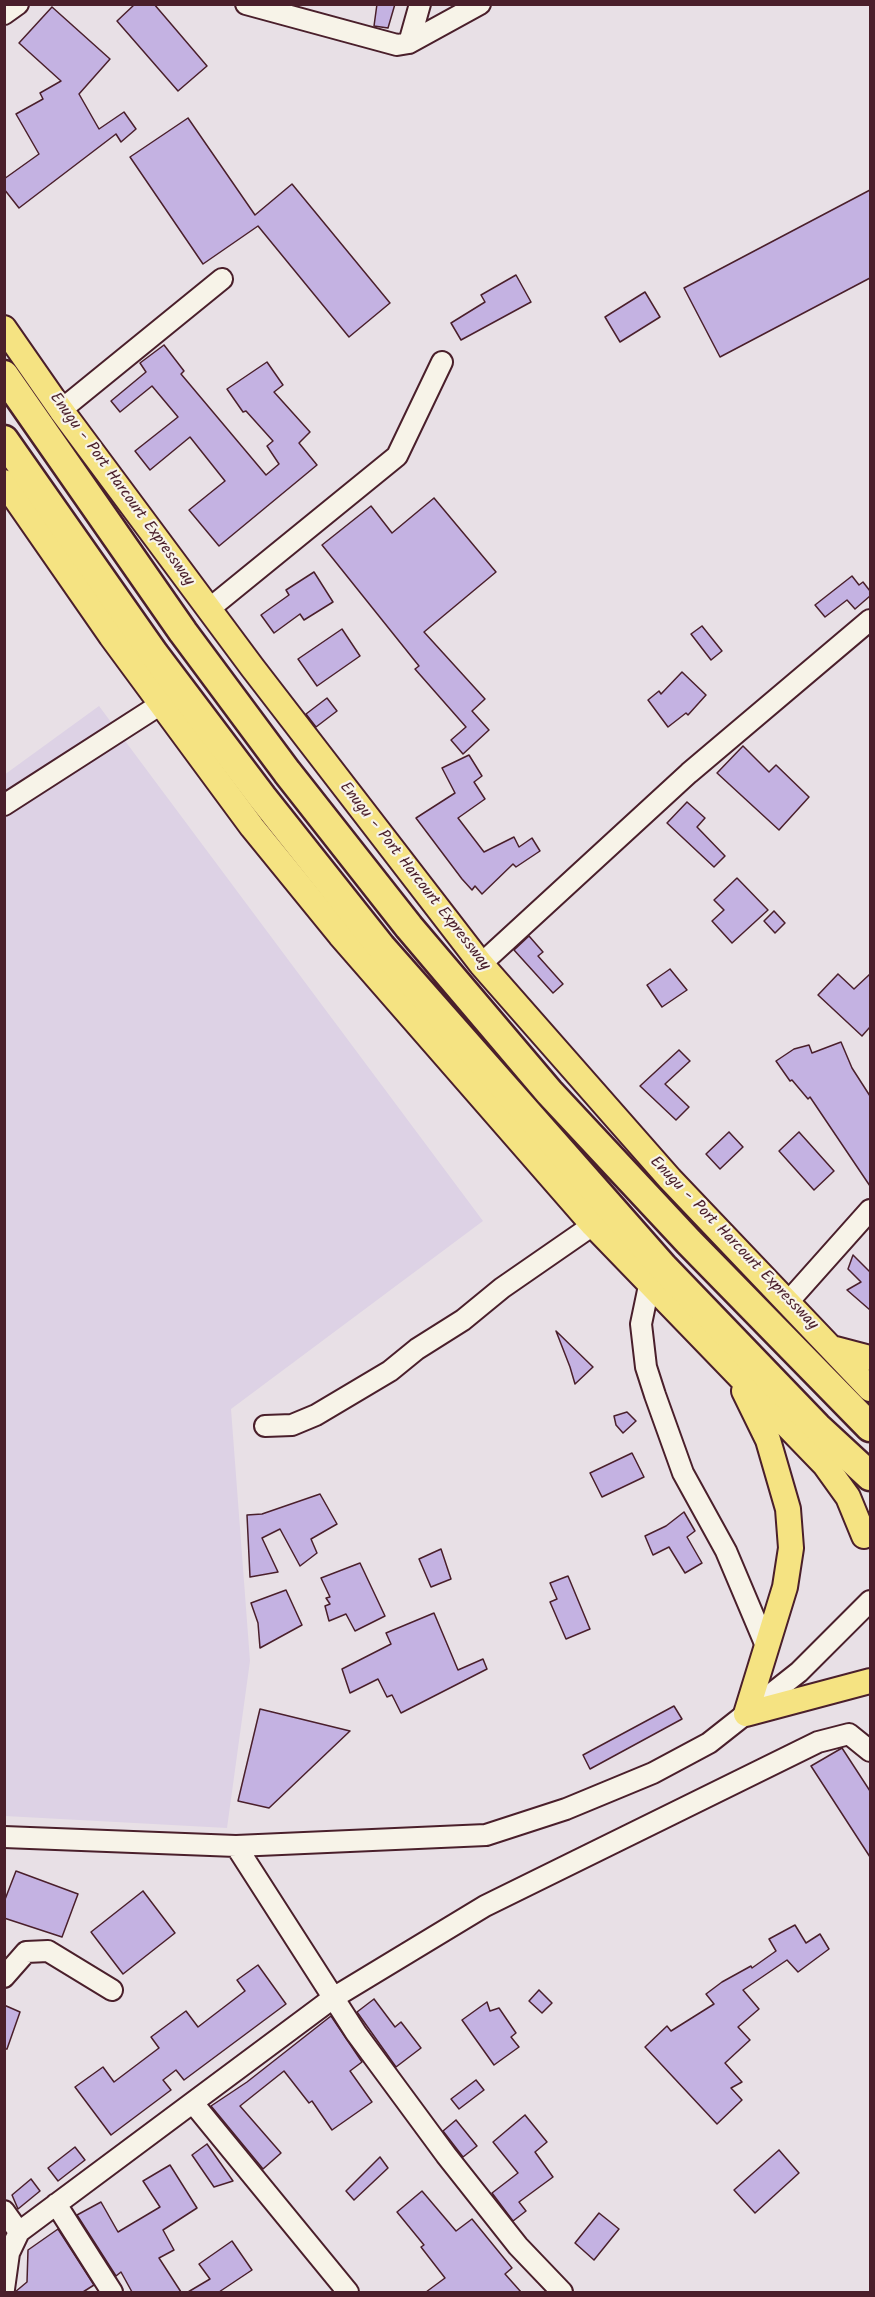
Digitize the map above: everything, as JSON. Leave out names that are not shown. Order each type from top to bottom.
[{"type":"highway","name":"Enugu - Port Harcourt Expressway","points":[[4,375],[183,632],[286,772],[458,985],[549,1092],[665,1217],[870,1427]]},
{"type":"highway","points":[[4,441],[154,654],[262,797],[381,947],[663,1267],[817,1427],[870,1475]]},
{"type":"highway","points":[[434,1008],[458,985]]},
{"type":"main road","name":"Enugu - Port Harcourt Expressway","points":[[4,328],[61,410],[209,609],[481,964],[670,1179],[870,1389]]},
{"type":"main road","points":[[4,482],[161,704],[252,827],[340,935],[593,1225],[650,1281],[834,1477],[852,1503],[867,1545]]},
{"type":"main road","points":[[832,1347],[870,1358]]},
{"type":"main road","points":[[734,1371],[768,1440],[788,1509],[791,1548],[785,1587],[746,1714]]},
{"type":"main road","points":[[867,1545],[865,1523],[870,1510]]},
{"type":"main road","points":[[746,1714],[870,1681]]},
{"type":"street","points":[[4,14],[18,4]]},
{"type":"street","points":[[246,4],[397,45],[408,43],[480,4]]},
{"type":"street","points":[[408,43],[420,4]]},
{"type":"street","points":[[61,410],[222,279]]},
{"type":"street","points":[[209,609],[397,456],[442,362]]},
{"type":"street","points":[[481,964],[689,773],[870,620]]},
{"type":"street","points":[[4,805],[161,704]]},
{"type":"street","points":[[788,1302],[870,1210]]},
{"type":"street","points":[[265,1426],[292,1425],[316,1415],[390,1371],[417,1349],[463,1320],[502,1288],[593,1225]]},
{"type":"street","points":[[650,1281],[640,1324],[646,1367],[654,1395],[683,1473],[726,1551],[767,1648]]},
{"type":"street","points":[[4,1836],[236,1846],[486,1835],[566,1809],[653,1773],[709,1743],[799,1672],[870,1601]]},
{"type":"street","points":[[4,2289],[9,2253],[19,2232],[333,1998],[485,1906],[818,1742],[849,1734],[870,1751]]},
{"type":"street","points":[[236,1846],[333,1998],[446,2155],[518,2246],[562,2292]]},
{"type":"street","points":[[4,1977],[26,1952],[48,1951],[112,1990]]},
{"type":"street","points":[[193,2103],[348,2292]]},
{"type":"street","points":[[56,2204],[112,2292]]},
{"type":"street","points":[[4,2211],[19,2232]]},
{"type":"shaded area","points":[[99,706],[483,1221],[231,1409],[250,1661],[227,1828],[5,1816],[4,775]]},
{"type":"building","points":[[135,4],[154,4],[207,66],[178,91],[117,21]]},
{"type":"building","points":[[377,4],[395,4],[388,28],[374,26]]},
{"type":"building","points":[[52,7],[110,59],[79,94],[99,129],[124,112],[136,129],[121,142],[116,134],[19,208],[4,189],[4,179],[39,154],[16,114],[43,99],[40,93],[61,81],[19,43]]},
{"type":"building","points":[[188,118],[255,215],[292,184],[390,303],[349,337],[258,226],[203,264],[130,157]]},
{"type":"building","points":[[870,190],[870,278],[720,357],[684,288]]},
{"type":"building","points":[[516,275],[531,302],[461,340],[451,323],[485,302],[481,295]]},
{"type":"building","points":[[645,292],[660,317],[620,342],[605,317]]},
{"type":"building","points":[[164,345],[184,371],[181,374],[266,475],[279,464],[267,446],[273,441],[246,411],[243,412],[227,389],[267,362],[283,385],[274,392],[310,432],[299,443],[317,465],[219,546],[189,510],[225,481],[190,437],[150,470],[135,451],[178,417],[152,386],[120,412],[111,401],[146,372],[140,363]]},
{"type":"building","points":[[434,498],[496,572],[424,632],[485,699],[472,711],[489,730],[463,754],[451,740],[466,727],[415,669],[419,666],[322,545],[371,506],[392,533]]},
{"type":"building","points":[[314,572],[333,602],[304,620],[300,614],[274,633],[261,615],[289,595],[286,590]]},
{"type":"building","points":[[852,576],[859,585],[863,582],[870,591],[870,596],[855,609],[847,600],[825,617],[815,605]]},
{"type":"building","points":[[702,626],[722,651],[711,660],[691,634]]},
{"type":"building","points":[[342,629],[360,656],[317,686],[298,659]]},
{"type":"building","points":[[682,672],[706,695],[688,715],[686,713],[668,727],[648,700],[659,691],[661,694]]},
{"type":"building","points":[[327,698],[337,711],[316,727],[306,714]]},
{"type":"building","points":[[743,746],[769,772],[776,765],[809,797],[779,830],[717,773]]},
{"type":"building","points":[[469,755],[482,776],[474,782],[485,799],[458,818],[484,852],[514,837],[519,847],[532,838],[540,851],[516,867],[513,864],[482,894],[475,886],[472,890],[462,879],[416,818],[455,793],[442,768]]},
{"type":"building","points":[[687,802],[705,818],[697,827],[725,856],[714,867],[667,823]]},
{"type":"building","points":[[737,878],[768,910],[732,943],[712,921],[724,910],[714,900]]},
{"type":"building","points":[[774,911],[785,923],[775,933],[764,921]]},
{"type":"building","points":[[529,936],[543,952],[538,956],[563,984],[553,993],[514,950]]},
{"type":"building","points":[[670,969],[687,990],[662,1007],[647,985]]},
{"type":"building","points":[[838,974],[854,989],[870,974],[870,1027],[862,1036],[818,995]]},
{"type":"building","points":[[841,1042],[852,1068],[870,1096],[870,1186],[810,1097],[808,1099],[792,1080],[790,1081],[776,1061],[794,1049],[809,1045],[812,1053]]},
{"type":"building","points":[[679,1050],[690,1061],[665,1084],[689,1107],[676,1120],[640,1086]]},
{"type":"building","points":[[729,1132],[743,1147],[720,1169],[706,1154]]},
{"type":"building","points":[[799,1132],[834,1171],[814,1190],[779,1151]]},
{"type":"building","points":[[853,1255],[870,1272],[870,1310],[847,1290],[861,1282],[848,1269]]},
{"type":"building","points":[[556,1331],[593,1367],[575,1384],[570,1367]]},
{"type":"building","points":[[627,1412],[636,1421],[623,1433],[616,1425],[614,1416]]},
{"type":"building","points":[[632,1453],[644,1477],[602,1497],[590,1473]]},
{"type":"building","points":[[320,1494],[337,1524],[311,1539],[317,1553],[300,1566],[280,1529],[262,1538],[278,1572],[250,1577],[247,1515],[262,1514]]},
{"type":"building","points":[[684,1512],[695,1531],[687,1537],[702,1563],[685,1573],[669,1547],[653,1555],[645,1536],[666,1526]]},
{"type":"building","points":[[441,1549],[451,1579],[431,1587],[419,1559]]},
{"type":"building","points":[[360,1563],[385,1616],[355,1631],[346,1614],[329,1621],[325,1606],[330,1604],[326,1598],[330,1597],[321,1578]]},
{"type":"building","points":[[568,1576],[590,1629],[566,1639],[550,1602],[557,1599],[550,1583]]},
{"type":"building","points":[[286,1590],[302,1625],[260,1648],[258,1623],[251,1603]]},
{"type":"building","points":[[434,1613],[458,1670],[483,1659],[487,1669],[401,1713],[392,1695],[387,1697],[378,1679],[350,1693],[342,1669],[391,1644],[386,1633]]},
{"type":"building","points":[[674,1706],[682,1719],[590,1769],[583,1755]]},
{"type":"building","points":[[260,1709],[350,1731],[269,1808],[238,1801]]},
{"type":"building","points":[[842,1748],[870,1791],[870,1857],[811,1766]]},
{"type":"building","points":[[16,1871],[78,1894],[62,1937],[4,1918],[4,1902]]},
{"type":"building","points":[[143,1891],[175,1933],[123,1974],[91,1932]]},
{"type":"building","points":[[795,1925],[806,1943],[820,1934],[829,1949],[798,1972],[787,1960],[743,1990],[759,2009],[738,2027],[750,2040],[725,2063],[742,2082],[731,2088],[742,2100],[717,2124],[645,2047],[667,2026],[671,2031],[714,2004],[706,1994],[722,1982],[751,1966],[752,1968],[776,1951],[769,1939]]},
{"type":"building","points":[[258,1965],[286,2004],[184,2080],[176,2070],[163,2080],[171,2090],[111,2135],[75,2087],[103,2067],[114,2082],[159,2048],[151,2037],[186,2011],[198,2027],[245,1991],[237,1980]]},
{"type":"building","points":[[539,1990],[552,2003],[542,2013],[529,2001]]},
{"type":"building","points":[[374,1999],[395,2027],[401,2022],[421,2048],[396,2067],[357,2012]]},
{"type":"building","points":[[487,2002],[490,2011],[499,2008],[516,2033],[511,2037],[519,2047],[494,2065],[462,2020]]},
{"type":"building","points":[[4,2005],[20,2012],[7,2049],[4,2049]]},
{"type":"building","points":[[331,2016],[362,2062],[350,2071],[372,2102],[332,2130],[312,2101],[309,2103],[284,2071],[240,2106],[281,2153],[263,2169],[211,2106],[247,2082]]},
{"type":"building","points":[[476,2080],[484,2090],[459,2109],[451,2099]]},
{"type":"building","points":[[525,2115],[547,2142],[535,2152],[553,2177],[519,2202],[526,2211],[513,2221],[492,2193],[518,2173],[493,2142]]},
{"type":"building","points":[[456,2120],[477,2146],[463,2157],[443,2131]]},
{"type":"building","points":[[207,2144],[233,2181],[214,2187],[192,2155]]},
{"type":"building","points":[[75,2147],[85,2160],[58,2181],[48,2168]]},
{"type":"building","points":[[779,2150],[799,2173],[755,2213],[734,2190]]},
{"type":"building","points":[[380,2157],[388,2168],[354,2200],[346,2191]]},
{"type":"building","points":[[170,2165],[197,2208],[163,2230],[174,2250],[159,2258],[181,2292],[132,2292],[121,2272],[116,2276],[77,2215],[101,2202],[118,2232],[160,2207],[143,2181]]},
{"type":"building","points":[[31,2179],[40,2191],[18,2209],[12,2195]]},
{"type":"building","points":[[422,2191],[456,2231],[472,2219],[512,2268],[505,2274],[521,2292],[426,2292],[445,2278],[421,2247],[424,2245],[397,2212]]},
{"type":"building","points":[[599,2213],[619,2229],[594,2260],[575,2243]]},
{"type":"building","points":[[58,2229],[94,2285],[83,2292],[15,2292],[27,2282],[28,2250]]},
{"type":"building","points":[[232,2241],[252,2270],[219,2292],[188,2292],[210,2279],[199,2264]]}]
